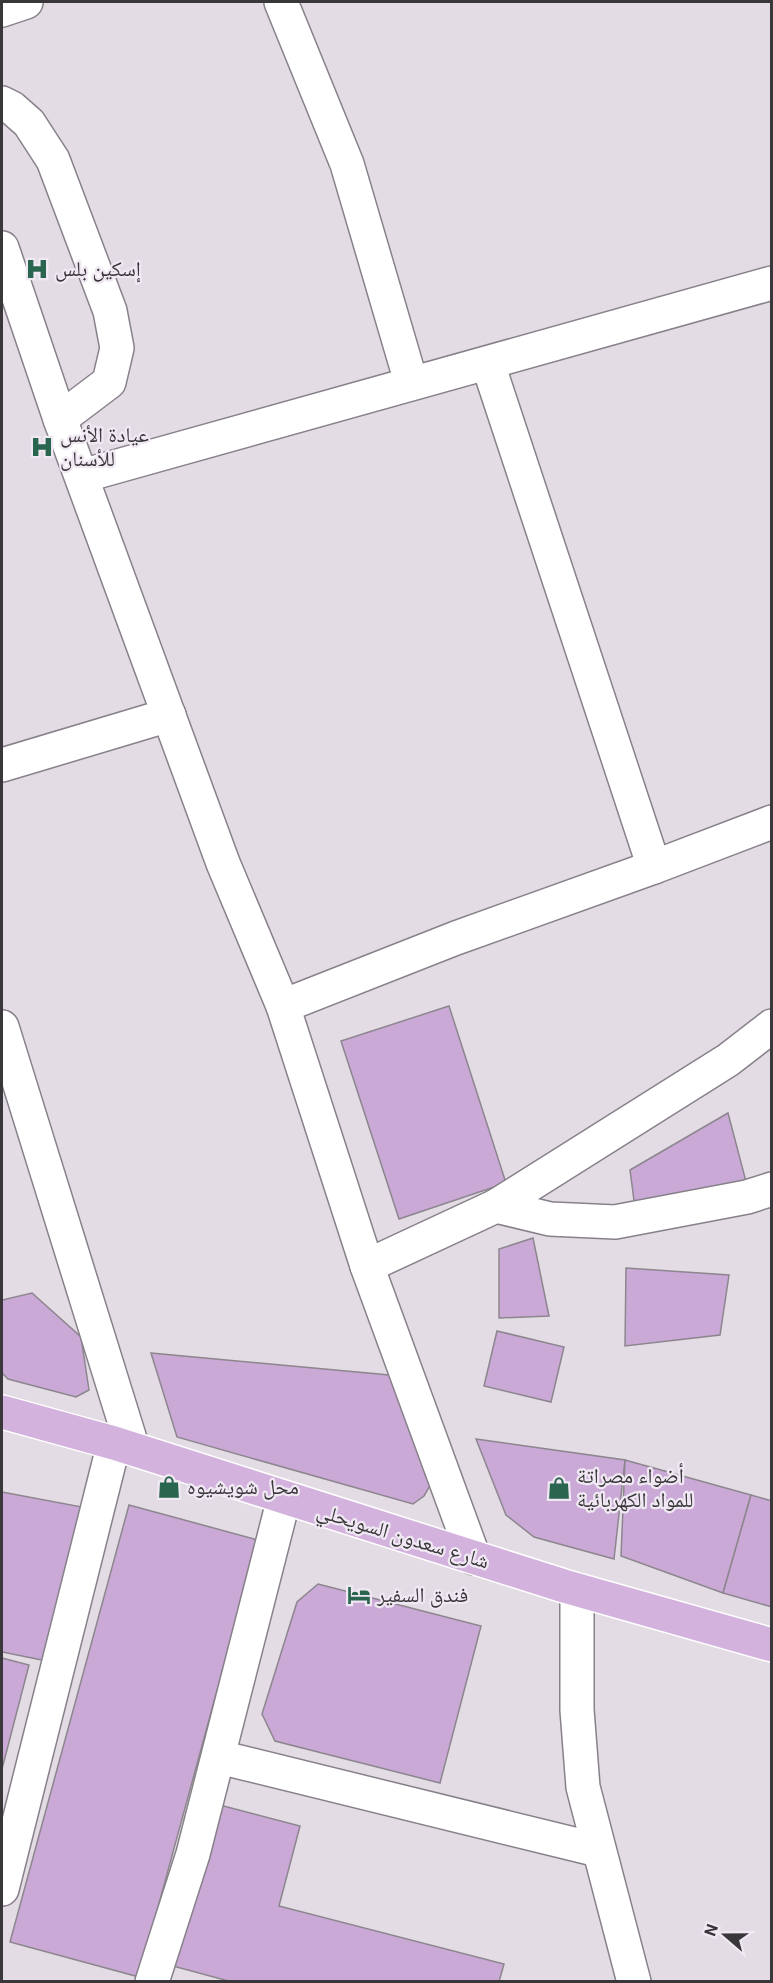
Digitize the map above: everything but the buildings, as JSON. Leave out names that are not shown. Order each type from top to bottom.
[{"type":"main road","name":"شارع سعدون السويحلي","points":[[2,1412],[123,1446],[577,1590],[771,1645]]},
{"type":"street","points":[[2,10],[26,2]]},
{"type":"street","points":[[282,2],[347,164],[411,382]]},
{"type":"street","points":[[2,103],[12,108],[29,123],[53,160],[111,311],[117,348],[109,382],[60,419]]},
{"type":"street","points":[[2,248],[60,419],[223,862],[283,1006],[367,1266],[474,1558]]},
{"type":"street","points":[[82,476],[771,283]]},
{"type":"street","points":[[488,364],[654,867]]},
{"type":"street","points":[[2,765],[169,715]]},
{"type":"street","points":[[283,1006],[456,938],[771,822]]},
{"type":"street","points":[[367,1266],[496,1206],[728,1060],[771,1026]]},
{"type":"street","points":[[2,1027],[123,1446],[2,1889]]},
{"type":"street","points":[[496,1206],[550,1219],[615,1222],[747,1197],[771,1189]]},
{"type":"street","points":[[152,1982],[193,1854],[284,1498]]},
{"type":"street","points":[[577,1590],[577,1710],[584,1786],[598,1850],[634,1982]]},
{"type":"street","points":[[219,1757],[598,1850]]},
{"type":"place","name":"إسكين بلس","points":[[37,269]]},
{"type":"place","name":"عيادة الأنس للأسنان","points":[[42,447]]},
{"type":"place","name":"محل شويشيوه","points":[[169,1487]]},
{"type":"place","name":"أضواء مصراتة للمواد الكهربائية","points":[[559,1488]]},
{"type":"place","name":"فندق السفير","points":[[359,1595]]}]
